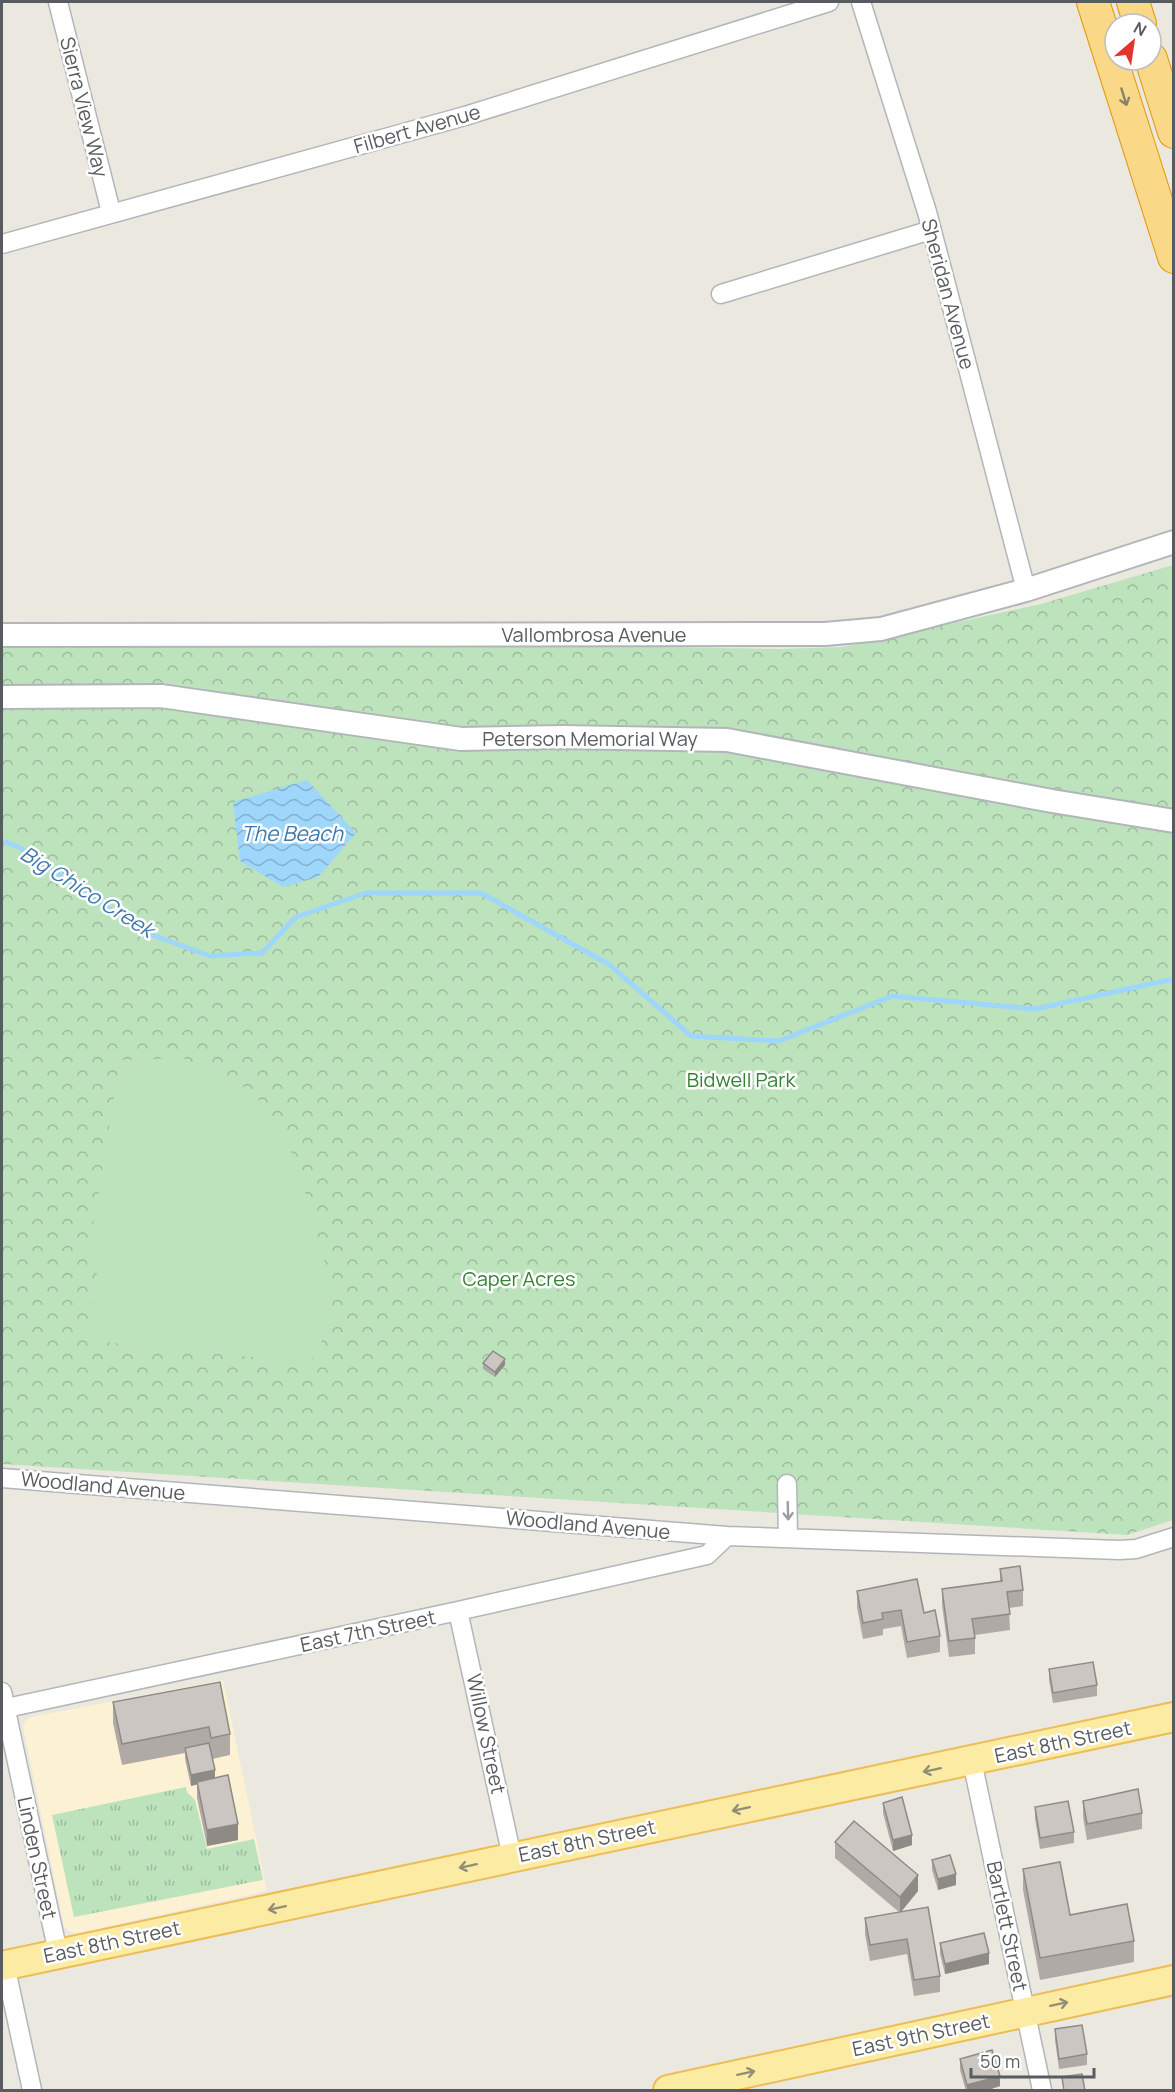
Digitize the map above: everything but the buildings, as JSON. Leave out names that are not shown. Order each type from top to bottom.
[{"type":"highway","points":[[1093,2],[1173,257]]},
{"type":"highway","points":[[1155,72],[1173,132]]},
{"type":"main road","name":"East 8th Street","points":[[3,1966],[1173,1717]]},
{"type":"main road","name":"East 9th Street","points":[[668,2091],[1173,1980]]},
{"type":"street","name":"Sierra View Way","points":[[57,2],[111,212]]},
{"type":"street","name":"Filbert Avenue","points":[[2,244],[465,116],[829,2]]},
{"type":"street","name":"Sheridan Avenue","points":[[861,2],[931,230],[1026,590]]},
{"type":"street","points":[[721,294],[931,230]]},
{"type":"street","name":"Vallombrosa Avenue","points":[[2,635],[825,634],[881,629],[1026,590],[1173,542]]},
{"type":"street","name":"Peterson Memorial Way","points":[[2,697],[161,696],[461,739],[562,737],[727,740],[1173,821]]},
{"type":"street","name":"Woodland Avenue","points":[[2,1478],[727,1536],[1119,1550],[1136,1549],[1173,1537]]},
{"type":"street","points":[[787,1484],[788,1538]]},
{"type":"street","name":"East 7th Street","points":[[3,1703],[458,1611],[707,1555],[727,1536]]},
{"type":"street","name":"Willow Street","points":[[458,1611],[512,1857]]},
{"type":"street","name":"Linden Street","points":[[3,1703],[58,1953]]},
{"type":"street","name":"Bartlett Street","points":[[972,1761],[1042,2091]]},
{"type":"street","points":[[3,1966],[32,2091]]},
{"type":"shaded area","points":[[223,1680],[267,1891],[78,1933],[70,1932],[64,1926],[23,1726],[26,1720],[31,1717]]},
{"type":"green space","name":"Bidwell Park","points":[[1173,565],[1173,1520],[1127,1535],[2,1464],[2,643],[488,644],[779,649],[843,647],[1041,604]]},
{"type":"green space","points":[[183,1058],[248,1089],[271,1113],[291,1151],[309,1204],[325,1263],[333,1321],[309,1363],[97,1341],[87,1331],[99,1276],[87,1263],[120,1060]]},
{"type":"green space","points":[[186,1787],[187,1792],[195,1800],[207,1849],[254,1839],[263,1880],[74,1917],[52,1815]]},
{"type":"water","name":"The Beach","points":[[307,780],[356,833],[318,877],[283,887],[240,861],[233,802]]},
{"type":"waterway","name":"Big Chico Creek","points":[[2,841],[19,847],[144,932],[210,956],[262,953],[296,917],[366,893],[481,893],[610,965],[691,1036],[779,1041],[892,996],[1035,1009],[1174,979]]},
{"type":"park label","name":"Caper Acres","points":[[519,1279]]}]
